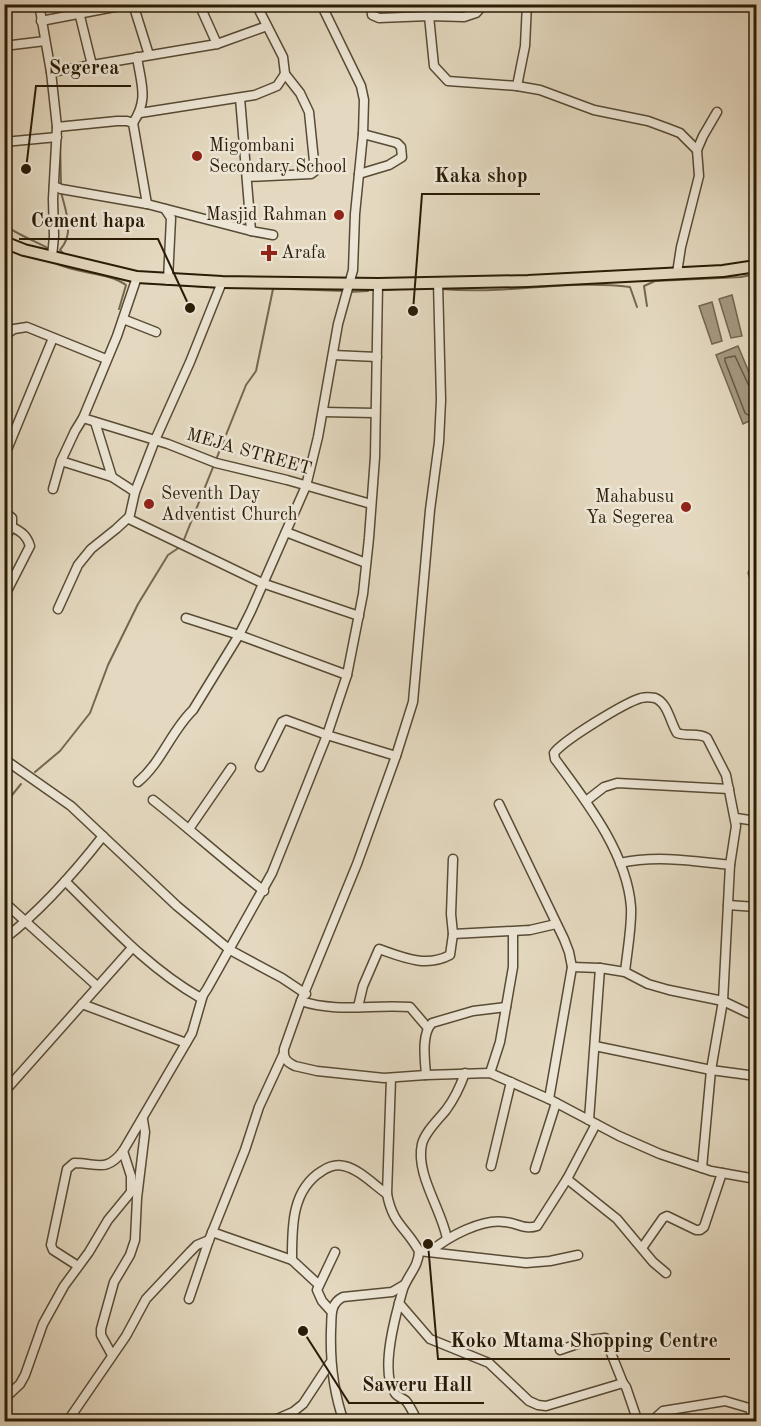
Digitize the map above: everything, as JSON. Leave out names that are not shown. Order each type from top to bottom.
[{"type":"main road","points":[[4,242],[51,257],[137,277],[222,282],[378,284],[528,281],[723,271],[756,266]]},
{"type":"street","points":[[39,4],[51,72],[57,132],[54,236],[51,257]]},
{"type":"street","points":[[76,4],[92,64]]},
{"type":"street","points":[[41,21],[131,4],[149,55]]},
{"type":"street","points":[[199,4],[217,44]]},
{"type":"street","points":[[247,177],[311,174],[315,171],[309,112],[300,93],[285,74],[283,57],[256,4]]},
{"type":"street","points":[[138,782],[150,772],[183,720],[193,710],[239,635],[306,486],[323,412],[338,324],[353,270],[355,214],[363,134],[364,100],[361,86],[321,4]]},
{"type":"street","points":[[371,4],[372,15],[379,18],[429,15],[464,17],[476,13],[482,5]]},
{"type":"street","points":[[517,86],[525,46],[527,4]]},
{"type":"street","points":[[429,15],[432,60],[434,66],[447,81],[540,90],[594,110],[648,121],[667,128],[680,133],[697,150]]},
{"type":"street","points":[[51,72],[217,44],[267,26]]},
{"type":"street","points":[[4,46],[45,41]]},
{"type":"street","points":[[137,57],[143,102],[140,113],[133,123],[147,204]]},
{"type":"street","points":[[140,113],[240,98],[268,91],[277,86],[285,74]]},
{"type":"street","points":[[240,98],[251,231]]},
{"type":"street","points":[[677,273],[681,247],[699,176],[697,150],[717,112]]},
{"type":"street","points":[[4,142],[117,121],[133,123]]},
{"type":"street","points":[[359,174],[389,165],[402,157],[401,147],[397,143],[363,134]]},
{"type":"street","points":[[54,186],[147,204],[273,235]]},
{"type":"street","points":[[165,209],[171,218],[168,280]]},
{"type":"street","points":[[53,489],[61,461],[83,418],[123,319],[137,277]]},
{"type":"street","points":[[58,609],[78,565],[91,549],[129,517],[135,492],[155,440],[222,282]]},
{"type":"street","points":[[189,1299],[259,1107],[283,1055],[357,864],[396,756],[414,696],[441,400],[438,282]]},
{"type":"street","points":[[78,1266],[53,1250],[51,1245],[67,1169],[74,1163],[106,1166],[114,1162],[143,1120],[192,1033],[203,995],[264,891],[327,735],[347,675],[363,594],[375,457],[378,284]]},
{"type":"street","points":[[123,319],[156,332]]},
{"type":"street","points":[[4,336],[22,327],[106,359]]},
{"type":"street","points":[[4,457],[53,338]]},
{"type":"street","points":[[333,355],[378,357]]},
{"type":"street","points":[[323,412],[375,412]]},
{"type":"street","name":"MEJA STREET","points":[[83,418],[155,440],[216,463],[371,504]]},
{"type":"street","points":[[95,422],[112,477]]},
{"type":"street","points":[[61,461],[112,477],[135,492]]},
{"type":"street","points":[[4,511],[12,518],[12,527],[4,540]]},
{"type":"street","points":[[129,517],[132,521],[262,583],[359,616]]},
{"type":"street","points":[[4,592],[8,591],[30,546],[22,532],[12,527]]},
{"type":"street","points":[[286,532],[366,563]]},
{"type":"street","points":[[753,573],[756,583]]},
{"type":"street","points":[[186,618],[347,675]]},
{"type":"street","points":[[625,972],[631,908],[620,863],[586,801],[555,759],[555,751],[589,727],[637,699],[651,697],[660,701],[678,734],[702,735],[707,738],[726,775],[736,818],[736,835],[730,865],[723,1001],[711,1070],[702,1168]]},
{"type":"street","points":[[260,767],[283,720],[396,756]]},
{"type":"street","points":[[4,759],[71,806],[177,906],[230,950],[282,978],[304,998],[325,1007],[410,1007],[427,1027],[426,1075]]},
{"type":"street","points":[[189,829],[231,768]]},
{"type":"street","points":[[586,801],[604,787],[617,783],[729,789]]},
{"type":"street","points":[[153,800],[229,865],[264,891]]},
{"type":"street","points":[[499,804],[569,952],[572,967],[552,1101],[535,1169]]},
{"type":"street","points":[[736,818],[756,821]]},
{"type":"street","points":[[4,939],[26,922],[103,836]]},
{"type":"street","points":[[620,863],[643,859],[691,860],[730,865]]},
{"type":"street","points":[[358,1007],[363,986],[379,949],[416,961],[438,960],[450,955],[453,934],[451,914],[453,860]]},
{"type":"street","points":[[65,881],[132,948],[166,976],[199,997],[203,995]]},
{"type":"street","points":[[4,902],[97,986]]},
{"type":"street","points":[[728,905],[756,907]]},
{"type":"street","points":[[453,934],[513,932],[556,924]]},
{"type":"street","points":[[490,1073],[498,1048],[513,967],[513,932]]},
{"type":"street","points":[[4,1092],[132,948]]},
{"type":"street","points":[[572,967],[625,972],[648,984],[723,1001],[756,1014]]},
{"type":"street","points":[[431,1251],[447,1239],[478,1226],[502,1221],[530,1229],[537,1226],[567,1179],[592,1122],[600,968]]},
{"type":"street","points":[[82,1004],[186,1042]]},
{"type":"street","points":[[427,1027],[452,1016],[486,1008],[506,1007]]},
{"type":"street","points":[[595,1046],[711,1070],[756,1076]]},
{"type":"street","points":[[283,1055],[287,1062],[295,1066],[359,1076],[391,1078],[465,1072],[490,1073],[660,1154],[702,1168],[756,1179]]},
{"type":"street","points":[[447,1239],[423,1166],[422,1144],[459,1090],[465,1072]]},
{"type":"street","points":[[391,1078],[387,1194],[390,1211],[399,1226],[414,1241],[419,1251],[416,1267],[404,1285],[399,1303],[388,1356],[388,1376],[395,1394],[405,1401],[418,1422]]},
{"type":"street","points":[[491,1166],[511,1082]]},
{"type":"street","points":[[112,1355],[100,1329],[114,1282],[130,1255],[135,1240],[137,1198],[145,1132],[143,1120]]},
{"type":"street","points":[[4,1399],[22,1380],[48,1311],[108,1220],[130,1191],[130,1176],[123,1151]]},
{"type":"street","points":[[292,1260],[293,1226],[297,1204],[304,1187],[324,1169],[337,1165],[346,1166],[387,1194]]},
{"type":"street","points":[[642,1248],[663,1218],[667,1216],[696,1230],[704,1227],[722,1173]]},
{"type":"street","points":[[567,1179],[617,1219],[666,1273]]},
{"type":"street","points":[[67,1422],[126,1336],[146,1299],[197,1245],[211,1236],[292,1260],[319,1285]]},
{"type":"street","points":[[419,1251],[526,1263],[578,1255]]},
{"type":"street","points":[[331,1311],[322,1301],[317,1290],[335,1252]]},
{"type":"street","points":[[344,1422],[330,1363],[331,1311],[338,1300],[343,1297],[392,1292],[404,1285]]},
{"type":"street","points":[[399,1303],[430,1339],[489,1364],[529,1401],[538,1405],[557,1403],[622,1383]]},
{"type":"street","points":[[561,1350],[589,1340],[605,1338],[638,1422]]},
{"type":"street","points":[[270,1422],[293,1412],[303,1404],[330,1363]]},
{"type":"street","points":[[651,1422],[663,1411],[725,1401],[753,1409],[756,1422]]},
{"type":"water","points":[[732,295],[742,336],[731,338],[719,299]]},
{"type":"water","points":[[712,302],[722,341],[712,344],[699,306]]},
{"type":"water","points":[[738,346],[756,389],[756,418],[743,424],[716,355]]},
{"type":"waterway","points":[[60,141],[61,186]]},
{"type":"waterway","points":[[61,192],[68,222],[67,237],[60,250],[63,253]]},
{"type":"waterway","points":[[4,224],[51,250]]},
{"type":"waterway","points":[[53,262],[110,278],[126,285],[119,309]]},
{"type":"waterway","points":[[647,306],[644,286],[655,281],[741,277],[756,274]]},
{"type":"waterway","points":[[144,283],[211,287]]},
{"type":"waterway","points":[[442,289],[489,290],[583,285],[630,287],[637,307]]},
{"type":"waterway","points":[[260,288],[344,291]]},
{"type":"waterway","points":[[183,542],[246,385],[256,371],[273,289]]},
{"type":"waterway","points":[[379,290],[400,289]]},
{"type":"waterway","points":[[349,292],[368,291]]},
{"type":"waterway","points":[[35,772],[60,751],[90,713],[108,665],[138,604],[168,555],[180,547]]},
{"type":"waterway","points":[[4,805],[21,784]]},
{"type":"place","name":"Migombani Secondary School","points":[[197,156]]},
{"type":"place","name":"Segerea","points":[[26,169]]},
{"type":"place","name":"Masjid Rahman","points":[[339,215]]},
{"type":"place","name":"Arafa","points":[[269,253]]},
{"type":"place","name":"Cement hapa","points":[[190,308]]},
{"type":"place","name":"Kaka shop","points":[[413,311]]},
{"type":"place","name":"Seventh Day Adventist Church","points":[[149,504]]},
{"type":"place","name":"Mahabusu Ya Segerea","points":[[686,507]]},
{"type":"place","name":"Koko Mtama Shopping Centre","points":[[428,1244]]},
{"type":"place","name":"Saweru Hall","points":[[303,1331]]}]
